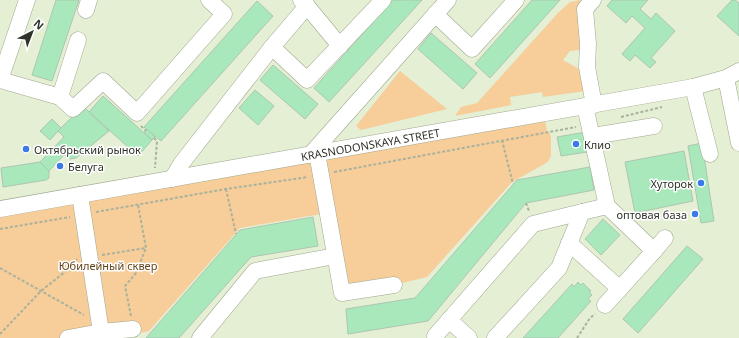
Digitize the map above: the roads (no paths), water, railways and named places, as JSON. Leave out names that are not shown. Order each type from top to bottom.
[{"type":"street","points":[[27,0],[0,80],[60,97],[73,109],[103,81],[137,113],[224,14],[209,0]]},
{"type":"street","points":[[272,47],[306,80],[383,0]]},
{"type":"street","points":[[394,285],[342,293],[321,175],[313,154],[448,0]]},
{"type":"street","points":[[435,14],[472,49],[516,0]]},
{"type":"street","points":[[593,0],[585,10],[588,44],[587,67],[589,105],[591,130],[607,206],[654,251]]},
{"type":"street","points":[[172,179],[181,164],[272,47],[304,3],[340,46]]},
{"type":"street","points":[[60,97],[78,40]]},
{"type":"street","points":[[732,74],[739,143]]},
{"type":"street","name":"KRASNODONSKAYA STREET","points":[[0,209],[694,87],[732,74]]},
{"type":"street","points":[[694,87],[710,154]]},
{"type":"street","points":[[591,130],[654,126]]},
{"type":"street","points":[[80,195],[100,328]]},
{"type":"street","points":[[436,336],[533,224],[607,206]]},
{"type":"street","points":[[495,338],[559,268],[582,212]]},
{"type":"street","points":[[605,305],[665,238]]},
{"type":"street","points":[[569,243],[620,289]]},
{"type":"street","points":[[200,338],[255,271],[335,256]]},
{"type":"street","points":[[449,320],[469,338]]},
{"type":"street","points":[[68,338],[100,328],[133,329]]},
{"type":"place","name":"Клио","points":[[576,144]]},
{"type":"place","name":"Октябрьский рынок","points":[[26,149]]},
{"type":"place","name":"Белуга","points":[[60,166]]},
{"type":"place","name":"Хуторок","points":[[701,183]]},
{"type":"place","name":"оптовая база","points":[[695,214]]},
{"type":"park label","name":"Юбилейный сквер","points":[[108,265]]}]
